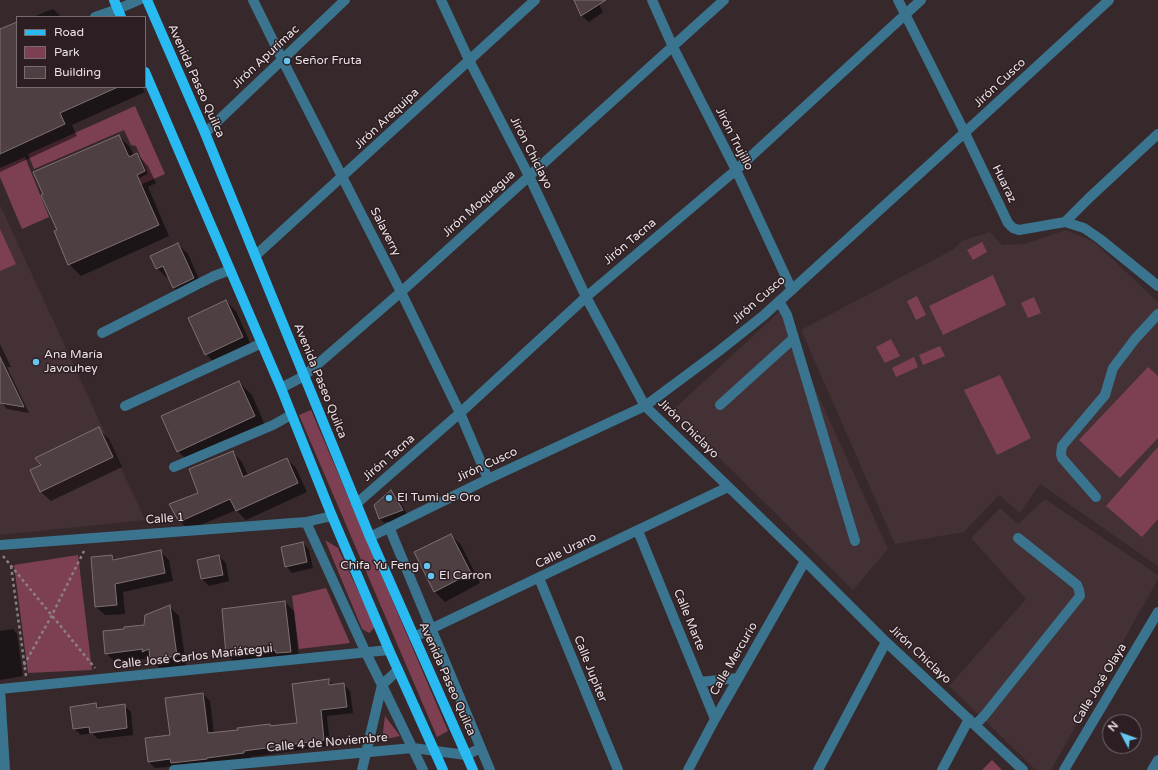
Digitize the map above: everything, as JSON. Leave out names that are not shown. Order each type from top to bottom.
[{"type":"main road","name":"Avenida Paseo Quilca","points":[[147,0],[205,133],[356,504],[473,770]]},
{"type":"main road","points":[[146,74],[281,388],[332,516],[389,650],[443,770]]},
{"type":"street","points":[[98,16],[139,0]]},
{"type":"street","name":"Salaverry","points":[[254,0],[282,59],[401,292],[460,413],[488,479]]},
{"type":"street","name":"Jirón Apurímac","points":[[205,133],[345,0]]},
{"type":"street","name":"Jirón Chiclayo","points":[[440,0],[529,176],[586,296],[645,406],[805,561],[886,642],[1023,770]]},
{"type":"street","name":"Jirón Arequipa","points":[[255,256],[534,0]]},
{"type":"street","name":"Jirón Trujillo","points":[[652,0],[673,47],[736,170],[792,290]]},
{"type":"street","name":"Jirón Moquegua","points":[[281,388],[304,376],[401,292],[724,0]]},
{"type":"street","name":"Huaraz","points":[[898,0],[1008,224],[1019,230],[1066,222],[1084,228],[1100,239],[1158,286]]},
{"type":"street","name":"Jirón Tacna","points":[[356,504],[460,413],[586,296],[736,170],[921,0]]},
{"type":"street","name":"Jirón Cusco","points":[[370,537],[488,479],[645,406],[763,316],[1109,0]]},
{"type":"street","points":[[1066,222],[1089,198],[1158,134]]},
{"type":"street","points":[[102,334],[214,276],[230,270]]},
{"type":"street","points":[[779,301],[788,315],[855,541]]},
{"type":"street","points":[[1096,497],[1062,458],[1062,446],[1105,395],[1113,368],[1158,314]]},
{"type":"street","points":[[720,405],[794,338]]},
{"type":"street","points":[[125,406],[262,343]]},
{"type":"street","points":[[174,467],[291,416]]},
{"type":"street","name":"Calle Urano","points":[[414,638],[728,487]]},
{"type":"street","name":"Calle 1","points":[[0,545],[306,522],[332,516]]},
{"type":"street","points":[[306,522],[366,653],[423,770]]},
{"type":"street","points":[[389,528],[490,770]]},
{"type":"street","name":"Calle Marte","points":[[638,531],[715,719]]},
{"type":"street","points":[[942,770],[972,722],[984,716],[1080,596],[1077,585],[1018,538]]},
{"type":"street","name":"Calle Mercurio","points":[[688,770],[715,719],[805,561]]},
{"type":"street","name":"Calle Jupiter","points":[[539,578],[618,770]]},
{"type":"street","name":"Calle José Olaya","points":[[1064,770],[1158,612]]},
{"type":"street","points":[[818,770],[886,642]]},
{"type":"street","name":"Calle José Carlos Mariátegui","points":[[0,689],[389,650]]},
{"type":"street","points":[[362,770],[382,685],[398,670]]},
{"type":"street","points":[[700,682],[738,678]]},
{"type":"street","points":[[0,689],[5,770]]},
{"type":"street","name":"Calle 4 de Noviembre","points":[[174,770],[413,748],[466,755]]},
{"type":"street","points":[[466,755],[481,748]]},
{"type":"street","points":[[1152,770],[1158,760]]},
{"type":"path","points":[[24,665],[52,615],[90,538]]},
{"type":"path","points":[[0,552],[104,679]]},
{"type":"path","points":[[10,564],[27,686]]},
{"type":"shaded area","name":"Ana María Javouhey","points":[[0,205],[145,520],[0,535]]},
{"type":"shaded area","points":[[1066,230],[1094,242],[1158,302],[1158,566],[1040,484],[1020,513],[999,495],[964,532],[895,544],[801,330],[954,249],[962,241],[990,232],[1002,245],[1025,244]]},
{"type":"shaded area","points":[[780,311],[888,549],[853,590],[672,411]]},
{"type":"shaded area","points":[[1045,499],[1158,575],[1158,579],[1051,770],[1036,770],[949,686],[1026,599],[971,538],[1000,508],[1018,524]]},
{"type":"green space","points":[[135,106],[165,174],[73,214],[70,208],[148,174],[136,146],[131,145],[124,130],[34,169],[28,154]]},
{"type":"green space","points":[[25,157],[49,217],[22,229],[0,177],[0,168]]},
{"type":"green space","points":[[0,229],[16,264],[0,271]]},
{"type":"green space","points":[[982,242],[987,252],[973,260],[967,250]]},
{"type":"green space","points":[[993,275],[1006,305],[943,335],[929,306]]},
{"type":"green space","points":[[917,296],[926,315],[916,320],[907,301]]},
{"type":"green space","points":[[1034,297],[1041,313],[1028,318],[1021,303]]},
{"type":"green space","points":[[891,339],[900,356],[885,363],[876,347]]},
{"type":"green space","points":[[940,346],[945,356],[923,365],[919,355]]},
{"type":"green space","points":[[914,357],[918,367],[896,377],[892,368]]},
{"type":"green space","points":[[1148,367],[1158,376],[1158,438],[1120,478],[1079,440]]},
{"type":"green space","points":[[1000,375],[1031,438],[997,455],[964,390]]},
{"type":"green space","points":[[311,410],[448,731],[437,737],[299,415]]},
{"type":"green space","points":[[1158,447],[1158,519],[1142,537],[1106,506]]},
{"type":"green space","points":[[325,540],[338,548],[375,627],[369,633],[362,629]]},
{"type":"green space","points":[[78,555],[92,670],[28,673],[14,565]]},
{"type":"green space","points":[[326,588],[350,643],[299,649],[292,596]]},
{"type":"green space","points":[[385,716],[400,736],[382,740]]},
{"type":"green space","points":[[992,760],[1002,770],[982,770]]},
{"type":"building","points":[[574,0],[606,0],[581,16]]},
{"type":"building","points":[[16,22],[16,88],[116,88],[60,113],[65,124],[0,154],[0,29]]},
{"type":"building","points":[[119,135],[129,157],[137,153],[145,171],[137,175],[159,225],[68,265],[54,231],[57,230],[41,195],[43,194],[33,172]]},
{"type":"building","points":[[178,243],[194,278],[173,288],[163,266],[156,269],[150,256]]},
{"type":"building","points":[[226,300],[243,337],[205,355],[188,318]]},
{"type":"building","points":[[0,357],[24,407],[0,403]]},
{"type":"building","points":[[239,381],[255,416],[177,452],[161,416]]},
{"type":"building","points":[[99,427],[113,457],[40,492],[30,470],[41,465],[35,458]]},
{"type":"building","points":[[233,451],[243,477],[287,458],[298,483],[236,511],[230,499],[179,522],[169,504],[198,493],[189,469]]},
{"type":"building","name":"El Tumi de Oro","points":[[391,490],[403,510],[379,519],[374,505]]},
{"type":"building","points":[[451,534],[471,573],[434,592],[414,552]]},
{"type":"building","points":[[303,542],[307,562],[285,567],[281,547]]},
{"type":"building","points":[[161,550],[165,573],[115,584],[117,605],[95,607],[91,557],[112,555],[113,560]]},
{"type":"building","points":[[219,555],[223,575],[201,579],[197,560]]},
{"type":"building","points":[[285,601],[291,652],[276,653],[275,650],[226,655],[222,609]]},
{"type":"building","points":[[170,605],[177,656],[150,660],[149,649],[142,652],[143,649],[105,654],[103,631],[144,625],[145,615]]},
{"type":"building","points":[[329,679],[329,685],[344,683],[347,707],[321,710],[324,740],[244,751],[244,753],[207,759],[171,763],[170,759],[148,762],[145,738],[170,735],[165,698],[203,693],[208,733],[238,730],[237,728],[270,724],[270,726],[297,723],[292,684]]},
{"type":"building","points":[[96,703],[97,708],[125,704],[127,728],[90,733],[89,727],[73,729],[70,707]]},
{"type":"place","name":"Señor Fruta","points":[[287,61]]},
{"type":"place","name":"Ana María Javouhey","points":[[36,362]]},
{"type":"place","name":"El Tumi de Oro","points":[[389,498]]},
{"type":"place","name":"Chifa Yu Feng","points":[[427,566]]},
{"type":"place","name":"El Carron","points":[[431,576]]}]
